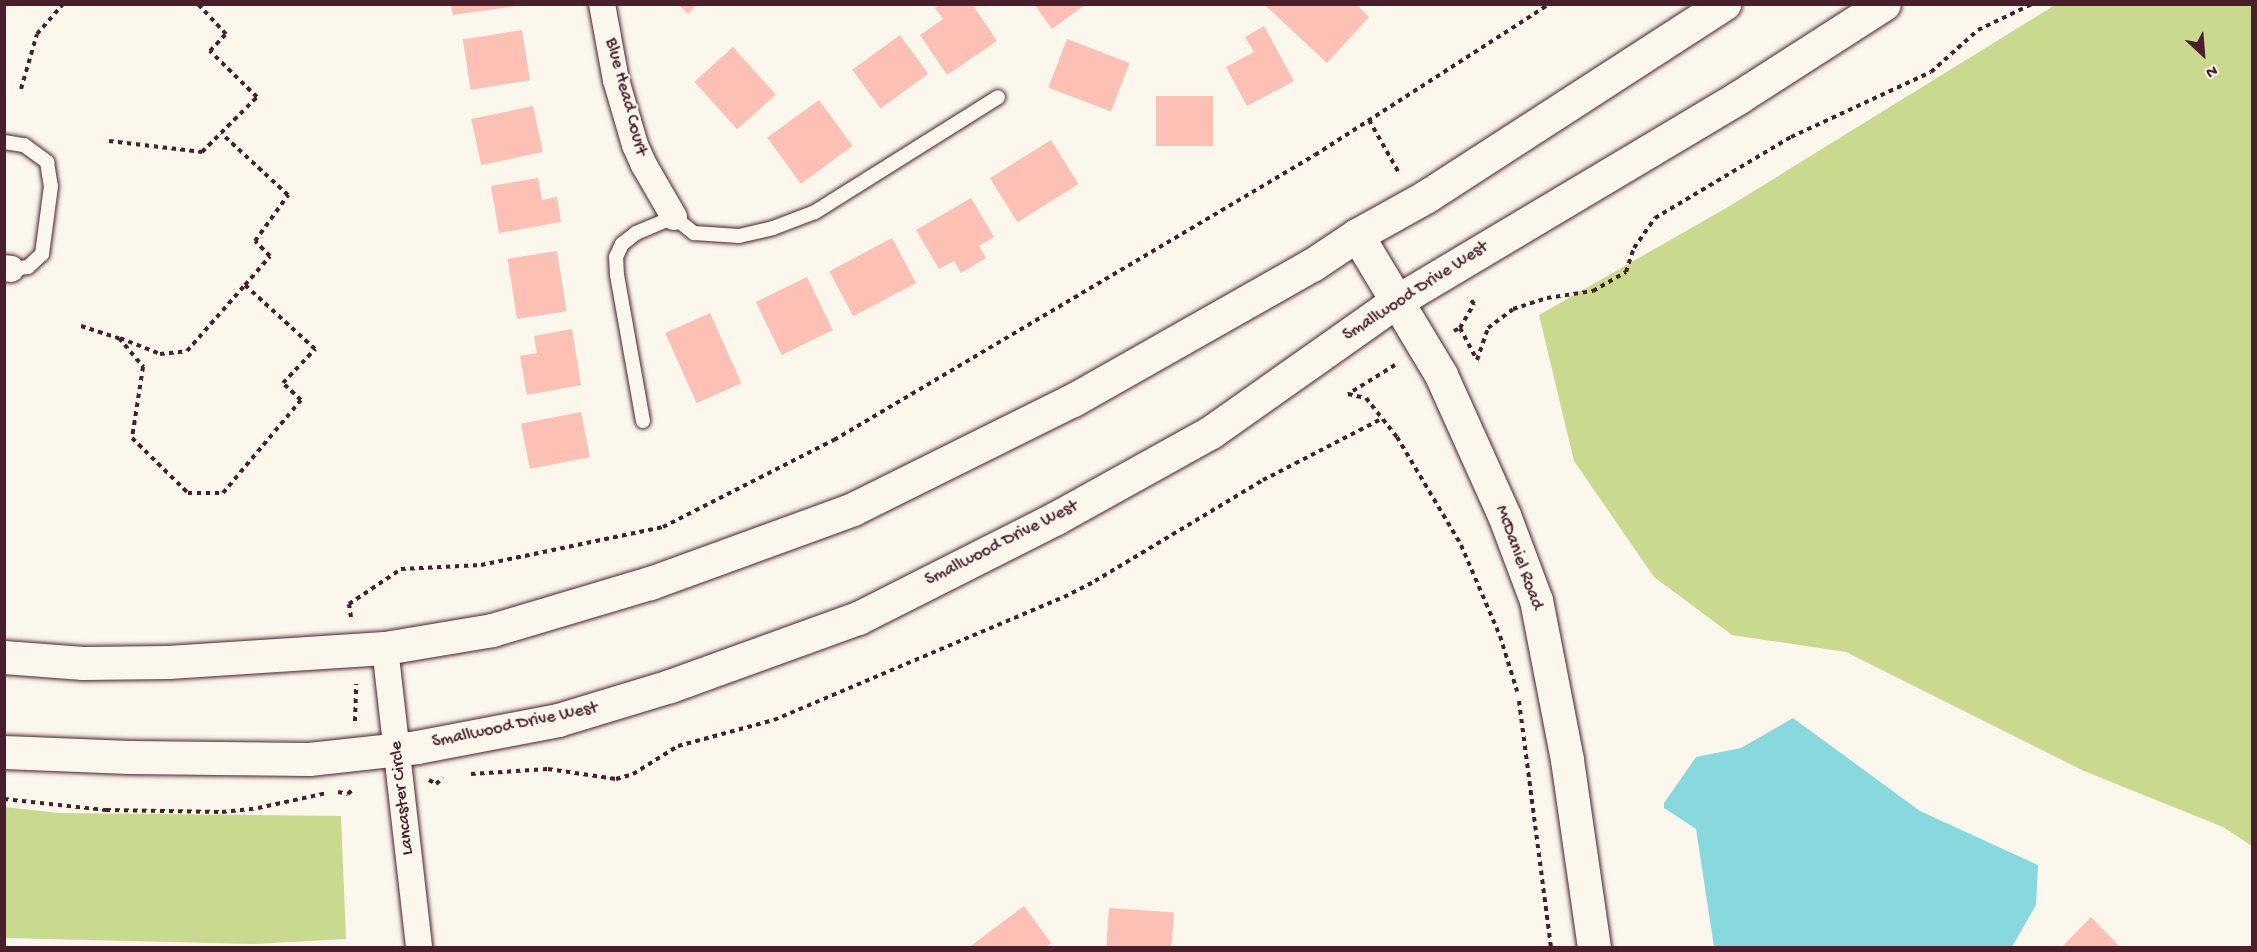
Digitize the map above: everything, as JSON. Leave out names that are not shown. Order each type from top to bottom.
[{"type":"main road","points":[[4,665],[168,662],[371,649],[492,630],[650,583],[853,509],[1073,400],[1312,265],[1357,235],[1427,196],[1724,4]]},
{"type":"main road","name":"Smallwood Drive West","points":[[4,752],[129,757],[309,759],[398,749],[558,720],[670,686],[858,618],[1056,518],[1211,432],[1397,300],[1739,97],[1884,4]]},
{"type":"main road","name":"McDaniel Road","points":[[1357,235],[1440,375],[1504,515],[1536,600],[1567,760],[1594,948]]},
{"type":"main road","points":[[4,657],[83,663]]},
{"type":"street","name":"Blue Head Court","points":[[602,4],[616,80],[635,145],[674,217]]},
{"type":"street","name":"Lancaster Circle","points":[[371,649],[398,749],[419,948]]},
{"type":"lane","points":[[643,421],[616,257],[622,244],[636,233],[674,217],[694,233],[739,236],[773,228],[815,212],[998,97]]},
{"type":"lane","points":[[4,142],[24,145],[47,162],[51,186],[42,254],[28,267],[8,269]]},
{"type":"path","points":[[21,89],[37,34],[63,4]]},
{"type":"path","points":[[109,141],[202,152],[257,97],[210,51],[226,34],[198,4]]},
{"type":"path","points":[[4,799],[106,810],[179,812],[258,808],[328,793],[348,794],[353,788],[353,754],[371,649],[349,604],[401,569],[481,565],[663,527],[834,440],[1315,155],[1550,4]]},
{"type":"path","points":[[1477,360],[1488,328],[1513,309],[1547,298],[1593,291],[1626,272],[1634,248],[1655,218],[1791,137],[1931,72],[1978,30],[2032,4]]},
{"type":"path","points":[[81,326],[160,354],[187,351],[270,256],[255,241],[288,195],[221,133]]},
{"type":"path","points":[[119,338],[143,367],[132,438],[188,493],[223,493],[301,400],[283,383],[315,349],[245,285]]},
{"type":"path","points":[[1366,398],[1397,437],[1461,545],[1500,636],[1516,690],[1524,735],[1551,948]]},
{"type":"path","points":[[469,774],[549,769],[616,779],[633,774],[678,746],[774,720],[1064,597],[1095,581],[1263,480],[1381,419]]},
{"type":"path","points":[[427,778],[436,784],[447,777]]},
{"type":"green space","points":[[2055,5],[2252,5],[2252,846],[2223,827],[2084,771],[1846,652],[1732,635],[1654,577],[1574,461],[1539,315],[1728,207]]},
{"type":"green space","points":[[5,807],[59,813],[341,816],[346,939],[253,944],[5,938]]},
{"type":"water","points":[[1793,718],[1920,811],[2038,865],[2036,905],[2012,947],[1714,947],[1696,829],[1664,808],[1664,803],[1696,757],[1741,748]]},
{"type":"building","points":[[451,4],[517,4],[517,6],[453,15]]},
{"type":"building","points":[[678,4],[697,4],[688,14]]},
{"type":"building","points":[[940,4],[972,4],[997,41],[947,75],[920,35],[943,19],[935,8]]},
{"type":"building","points":[[1034,4],[1086,4],[1052,29]]},
{"type":"building","points":[[1267,4],[1356,4],[1369,17],[1327,63],[1266,6]]},
{"type":"building","points":[[1264,26],[1294,81],[1247,106],[1226,67],[1254,52],[1245,37]]},
{"type":"building","points":[[522,30],[530,80],[471,90],[463,39]]},
{"type":"building","points":[[900,35],[928,74],[880,109],[852,70]]},
{"type":"building","points":[[1067,39],[1130,63],[1111,112],[1048,88]]},
{"type":"building","points":[[733,47],[776,95],[737,129],[694,82]]},
{"type":"building","points":[[1156,96],[1213,96],[1213,146],[1156,146]]},
{"type":"building","points":[[819,100],[853,146],[801,184],[767,138]]},
{"type":"building","points":[[533,106],[543,152],[481,165],[471,119]]},
{"type":"building","points":[[1051,140],[1079,184],[1017,222],[990,178]]},
{"type":"building","points":[[538,178],[542,200],[557,197],[561,222],[499,233],[491,186]]},
{"type":"building","points":[[971,198],[994,237],[979,246],[986,258],[961,273],[954,261],[939,269],[916,230]]},
{"type":"building","points":[[892,238],[916,283],[853,316],[829,271]]},
{"type":"building","points":[[557,251],[567,311],[517,319],[508,259]]},
{"type":"building","points":[[807,277],[833,330],[782,355],[756,302]]},
{"type":"building","points":[[710,313],[741,383],[697,403],[665,333]]},
{"type":"building","points":[[572,329],[581,385],[527,395],[520,356],[537,353],[534,336]]},
{"type":"building","points":[[581,412],[590,457],[530,469],[521,424]]},
{"type":"building","points":[[1024,906],[1051,943],[1045,948],[968,948]]},
{"type":"building","points":[[1109,908],[1174,913],[1171,948],[1106,948]]},
{"type":"building","points":[[2091,917],[2121,948],[2061,948]]}]
